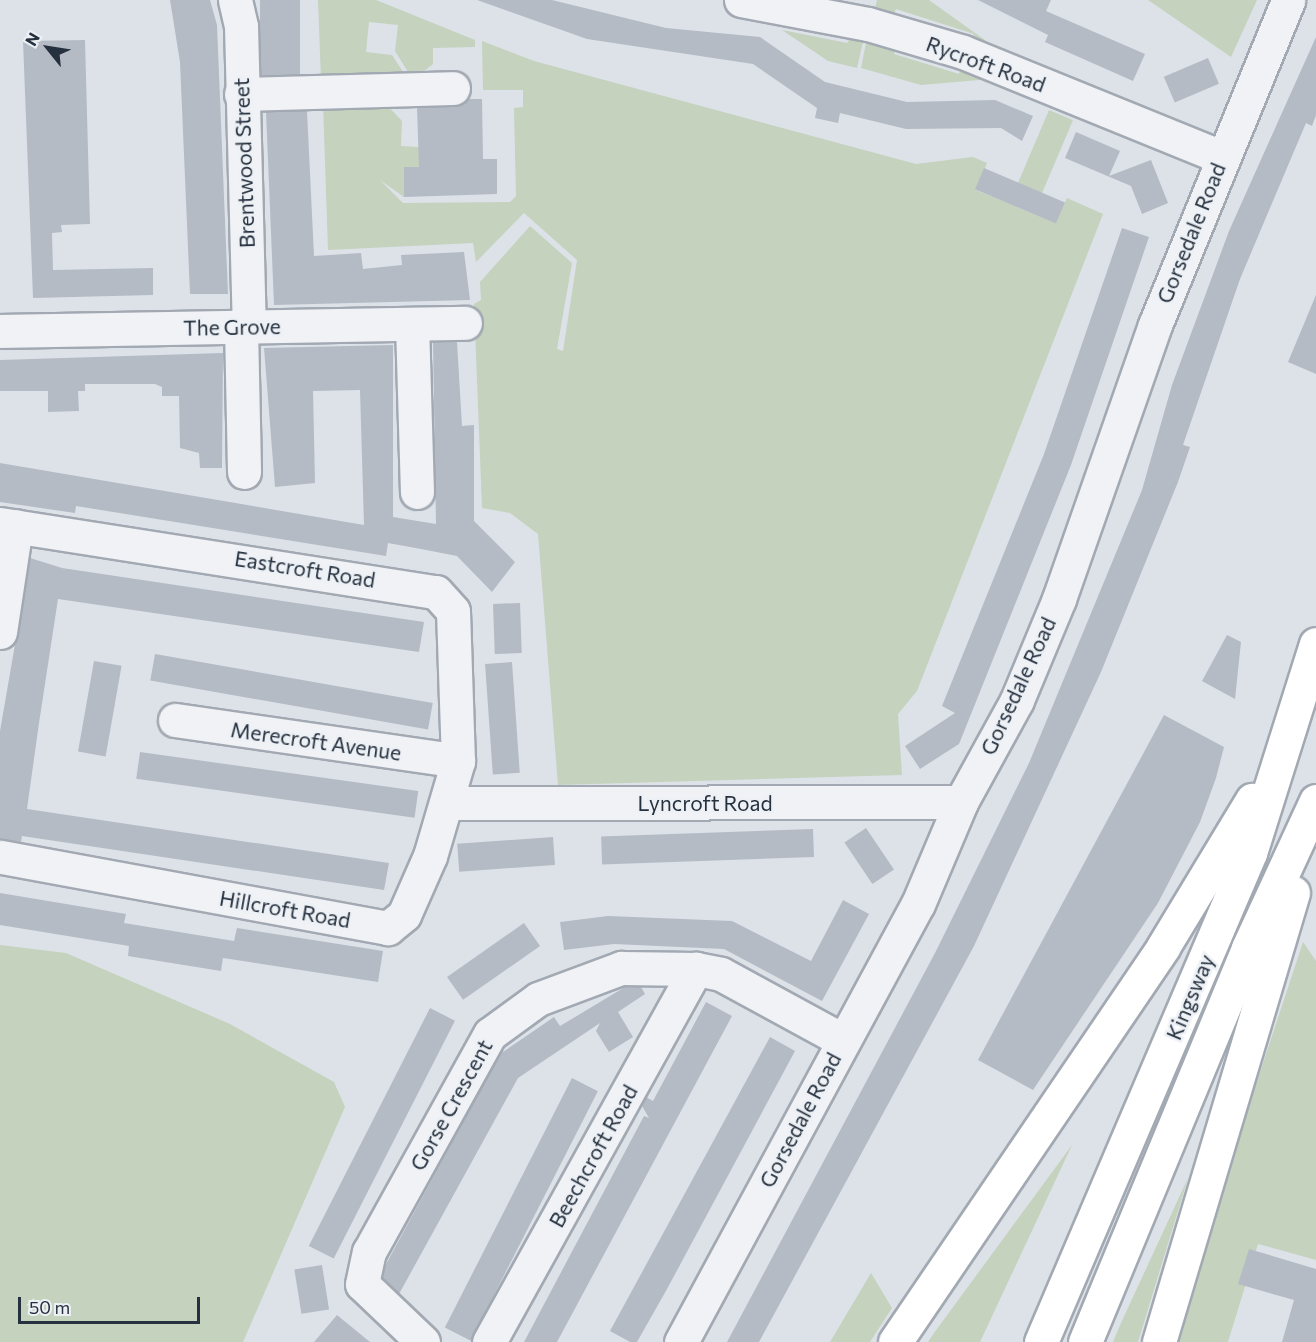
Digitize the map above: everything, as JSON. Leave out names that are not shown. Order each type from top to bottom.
[{"type":"highway","name":"Kingsway","points":[[1041,1342],[1250,853],[1316,644]]},
{"type":"highway","points":[[895,1342],[1163,947],[1283,744]]},
{"type":"highway","name":"Kingsway","points":[[1084,1342],[1248,948],[1316,801]]},
{"type":"highway","points":[[1159,1342],[1316,820]]},
{"type":"street","name":"Brentwood Street","points":[[235,0],[241,26],[245,327],[244,472]]},
{"type":"street","name":"Rycroft Road","points":[[741,0],[868,24],[963,52],[1221,157]]},
{"type":"street","name":"Gorsedale Road","points":[[681,1342],[842,1040],[918,904],[961,802],[1017,700],[1059,599],[1155,325],[1221,157],[1288,0]]},
{"type":"street","points":[[241,94],[453,88]]},
{"type":"street","name":"The Grove","points":[[0,332],[465,323]]},
{"type":"street","points":[[412,324],[417,492]]},
{"type":"street","points":[[0,632],[8,525]]},
{"type":"street","name":"Eastcroft Road","points":[[8,525],[436,592],[453,610],[458,761]]},
{"type":"street","name":"Merecroft Avenue","points":[[175,720],[458,761]]},
{"type":"street","name":"Hillcroft Road","points":[[0,857],[388,928],[404,915],[449,803],[458,761]]},
{"type":"street","name":"Lyncroft Road","points":[[449,803],[961,802]]},
{"type":"street","name":"Gorse Crescent","points":[[423,1342],[362,1284],[369,1252],[490,1034],[538,999],[621,968],[696,969],[721,974],[842,1040]]},
{"type":"street","name":"Beechcroft Road","points":[[489,1342],[696,969]]},
{"type":"green space","points":[[318,0],[376,0],[475,40],[475,47],[433,48],[433,64],[413,80],[395,51],[398,25],[369,22],[366,52],[392,55],[409,81],[321,81]]},
{"type":"green space","points":[[877,0],[929,0],[996,48],[972,40],[974,34],[896,9],[892,18],[874,13]]},
{"type":"green space","points":[[1148,0],[1257,0],[1231,57]]},
{"type":"green space","points":[[782,30],[847,43],[853,34],[864,37],[857,68],[828,61]]},
{"type":"green space","points":[[867,38],[896,46],[894,54],[959,74],[962,66],[991,79],[921,85],[861,68]]},
{"type":"green space","points":[[482,41],[534,61],[916,164],[973,157],[987,163],[976,190],[1056,223],[1067,198],[1103,214],[917,691],[898,714],[902,775],[558,785],[538,534],[510,513],[482,508],[474,304],[481,300],[480,282],[530,226],[572,263],[557,349],[563,351],[577,260],[524,213],[476,262],[473,243],[328,250],[323,103],[384,102],[402,121],[401,146],[419,147],[419,167],[404,167],[404,197],[380,180],[403,203],[510,202],[516,196],[514,108],[523,107],[523,90],[483,90]]},
{"type":"green space","points":[[1049,110],[1073,120],[1042,193],[1018,183]]},
{"type":"green space","points":[[1303,942],[1316,961],[1316,1260],[1258,1244],[1228,1342],[1171,1342]]},
{"type":"green space","points":[[0,945],[66,953],[230,1024],[334,1082],[345,1107],[243,1342],[0,1342]]},
{"type":"green space","points":[[1072,1145],[980,1342],[928,1342],[934,1333]]},
{"type":"green space","points":[[1188,1178],[1138,1342],[1113,1342],[1121,1323]]},
{"type":"green space","points":[[871,1273],[892,1308],[870,1342],[830,1342]]},
{"type":"building","points":[[170,0],[210,0],[217,25],[228,294],[190,294],[180,62]]},
{"type":"building","points":[[260,0],[300,0],[300,75],[260,75]]},
{"type":"building","points":[[477,0],[552,0],[666,28],[760,37],[825,82],[907,102],[995,100],[1033,116],[1022,141],[1001,128],[906,129],[840,113],[838,123],[815,118],[817,108],[753,64],[587,39]]},
{"type":"building","points":[[978,0],[1051,0],[1046,11],[1145,54],[1133,81],[1045,42],[1048,35]]},
{"type":"building","points":[[1316,37],[1316,115],[1312,126],[1306,123],[1240,279],[1183,445],[1190,447],[1178,482],[1101,672],[974,946],[759,1342],[727,1342],[935,953],[1029,763],[1142,490],[1172,385],[1229,231]]},
{"type":"building","points":[[85,40],[90,224],[61,225],[62,232],[52,233],[53,270],[153,268],[153,295],[33,298],[23,41]]},
{"type":"building","points":[[1208,58],[1219,84],[1175,103],[1164,77]]},
{"type":"building","points":[[467,99],[482,99],[483,159],[497,159],[497,194],[404,197],[404,167],[419,167],[417,108],[454,107]]},
{"type":"building","points":[[307,111],[314,256],[361,253],[363,269],[402,265],[401,255],[464,252],[470,300],[274,305],[266,112]]},
{"type":"building","points":[[1076,132],[1120,151],[1109,176],[1151,160],[1168,203],[1142,214],[1131,186],[1065,158]]},
{"type":"building","points":[[984,168],[1065,202],[1056,224],[975,189]]},
{"type":"building","points":[[1122,228],[1149,237],[1071,465],[959,744],[920,769],[905,746],[955,713],[942,706],[1044,454]]},
{"type":"building","points":[[1316,295],[1316,374],[1288,362]]},
{"type":"building","points":[[433,342],[457,342],[462,426],[474,425],[474,521],[515,562],[492,592],[457,556],[421,549],[388,543],[386,556],[76,506],[75,513],[0,502],[0,463],[364,525],[360,390],[313,391],[315,483],[275,487],[264,348],[393,345],[393,517],[436,524]]},
{"type":"building","points":[[223,353],[222,468],[200,468],[199,453],[180,448],[179,396],[162,396],[162,387],[155,384],[85,384],[85,391],[78,391],[79,411],[48,412],[48,391],[0,391],[0,360]]},
{"type":"building","points":[[30,558],[62,568],[424,622],[419,652],[58,599],[39,723],[27,809],[389,863],[384,890],[22,836],[21,842],[0,839],[0,731]]},
{"type":"building","points":[[520,603],[522,653],[495,654],[493,604]]},
{"type":"building","points":[[1227,635],[1241,642],[1235,699],[1202,681]]},
{"type":"building","points":[[155,654],[433,703],[428,730],[150,681]]},
{"type":"building","points":[[94,661],[122,666],[106,756],[78,752]]},
{"type":"building","points":[[512,662],[520,773],[493,775],[485,664]]},
{"type":"building","points":[[1164,715],[1224,747],[1216,778],[1200,822],[1158,903],[1033,1090],[978,1060]]},
{"type":"building","points":[[140,752],[418,791],[415,818],[136,779]]},
{"type":"building","points":[[866,828],[894,869],[872,884],[844,843]]},
{"type":"building","points":[[813,829],[814,857],[602,864],[601,836]]},
{"type":"building","points":[[553,837],[555,865],[459,872],[457,844]]},
{"type":"building","points":[[0,893],[126,914],[124,923],[234,941],[237,928],[383,951],[378,982],[223,958],[221,971],[128,956],[129,946],[0,925]]},
{"type":"building","points":[[843,900],[869,914],[822,1001],[724,949],[614,944],[564,950],[560,922],[608,916],[732,921],[811,961]]},
{"type":"building","points":[[524,923],[540,946],[463,1000],[447,977]]},
{"type":"building","points":[[625,987],[641,987],[645,994],[618,1012],[633,1037],[609,1052],[596,1031],[600,1023],[518,1078],[399,1294],[383,1278],[385,1266],[500,1054],[554,1017],[560,1026]]},
{"type":"building","points":[[706,1002],[732,1016],[557,1342],[524,1342],[644,1116],[649,1118],[642,1106],[646,1097],[653,1101]]},
{"type":"building","points":[[430,1008],[455,1021],[334,1259],[309,1246]]},
{"type":"building","points":[[770,1037],[795,1051],[637,1342],[630,1342],[610,1331]]},
{"type":"building","points":[[572,1078],[598,1091],[471,1341],[445,1327]]},
{"type":"building","points":[[1249,1249],[1316,1269],[1316,1342],[1282,1342],[1294,1300],[1238,1284]]},
{"type":"building","points":[[322,1265],[329,1309],[301,1314],[294,1269]]},
{"type":"building","points":[[337,1315],[370,1342],[314,1342]]}]
